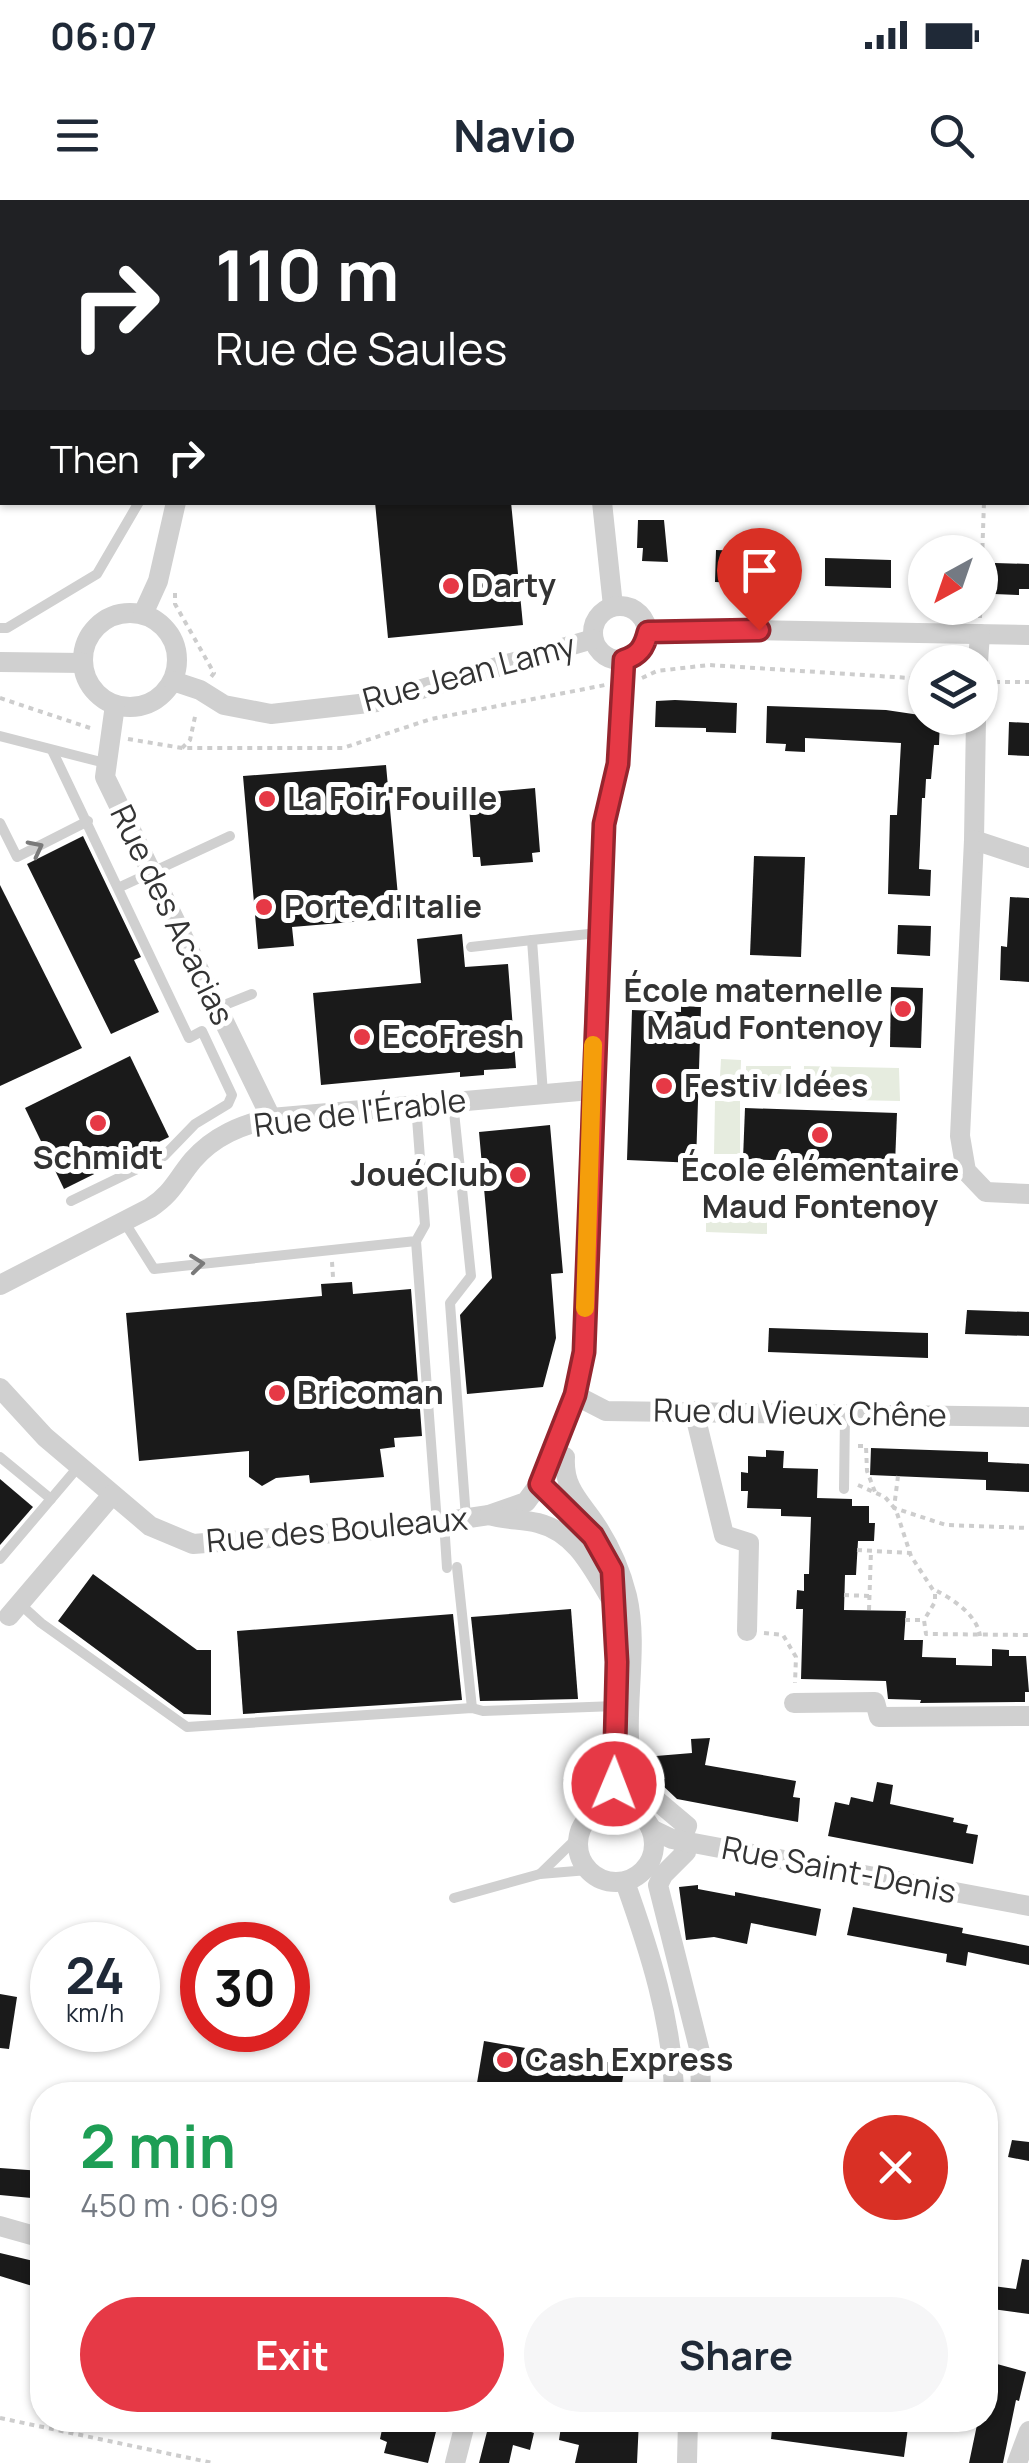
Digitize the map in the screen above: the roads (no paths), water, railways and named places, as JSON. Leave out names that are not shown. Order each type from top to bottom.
[{"type":"street","points":[[143,614],[158,580],[175,505]]},
{"type":"street","points":[[602,505],[613,606]]},
{"type":"street","points":[[613,606],[629,606],[642,616],[648,632],[645,645],[636,656],[624,660],[600,653],[592,639],[592,626],[602,610],[613,606]]},
{"type":"street","points":[[122,614],[143,614],[160,624],[173,640],[178,660],[173,681],[162,695],[146,705],[115,705],[96,693],[87,680],[82,662],[90,634],[102,621],[122,614]]},
{"type":"street","points":[[648,632],[1029,636]]},
{"type":"street","points":[[979,645],[980,634]]},
{"type":"street","name":"Rue Jean Lamy","points":[[173,681],[200,690],[224,705],[271,714],[377,702],[592,639]]},
{"type":"street","points":[[546,1526],[540,1484],[575,1395],[584,1352],[604,824],[618,764],[624,660]]},
{"type":"street","points":[[0,662],[82,662]]},
{"type":"street","name":"Rue des Acacias","points":[[115,705],[105,776],[271,1118]]},
{"type":"street","points":[[976,735],[960,1136],[966,1171],[986,1192],[1029,1194]]},
{"type":"street","points":[[974,840],[1029,858]]},
{"type":"street","name":"Rue de l'Érable","points":[[0,1285],[125,1223],[167,1197],[191,1162],[212,1142],[242,1125],[271,1118],[591,1090]]},
{"type":"street","name":"Rue des Bouleaux","points":[[0,1388],[31,1423],[150,1526],[193,1544],[489,1516],[526,1502],[540,1484]]},
{"type":"street","name":"Rue du Vieux Chêne","points":[[575,1395],[606,1411],[1029,1418]]},
{"type":"street","points":[[694,1411],[724,1535],[749,1542],[747,1632]]},
{"type":"street","points":[[566,1457],[564,1474],[572,1493],[596,1526],[626,1593],[630,1616],[630,1742],[636,1782],[687,1826],[681,1841],[686,1852],[658,1885],[700,2052],[700,2082]]},
{"type":"street","points":[[540,1484],[593,1536],[612,1570],[614,1806]]},
{"type":"street","points":[[14,1610],[112,1495]]},
{"type":"street","points":[[489,1516],[546,1526],[567,1536],[586,1557],[615,1606]]},
{"type":"street","points":[[794,1702],[875,1702],[880,1717],[1029,1716]]},
{"type":"street","points":[[614,1806],[637,1812],[652,1829],[653,1855],[637,1876],[625,1882],[605,1881],[581,1860],[578,1837],[591,1815],[614,1806]]},
{"type":"street","name":"Rue Saint-Denis","points":[[652,1829],[681,1841],[1029,1906]]},
{"type":"street","points":[[625,1882],[648,1949],[674,2082]]},
{"type":"street","points":[[0,2226],[30,2235]]},
{"type":"street","points":[[455,2463],[463,2432]]},
{"type":"street","points":[[687,2463],[688,2432]]},
{"type":"street","points":[[1018,2463],[1029,2432]]},
{"type":"lane","points":[[0,628],[7,628],[98,574],[138,505]]},
{"type":"lane","points":[[0,736],[105,763]]},
{"type":"lane","points":[[52,750],[189,1038],[252,994]]},
{"type":"lane","points":[[0,824],[17,857],[88,821]]},
{"type":"lane","points":[[120,887],[230,836]]},
{"type":"lane","points":[[471,947],[598,933]]},
{"type":"lane","points":[[532,940],[543,1094]]},
{"type":"lane","points":[[71,1201],[164,1156],[195,1124],[228,1104],[232,1095],[202,1032]]},
{"type":"lane","points":[[453,1102],[471,1276],[450,1303],[466,1519]]},
{"type":"lane","points":[[416,1104],[425,1225],[416,1241],[440,1523],[452,1568],[472,1708]]},
{"type":"lane","points":[[125,1223],[154,1269],[416,1241]]},
{"type":"lane","points":[[844,1486],[846,1414]]},
{"type":"lane","points":[[0,1457],[51,1499]]},
{"type":"lane","points":[[0,1559],[79,1466]]},
{"type":"lane","points":[[14,1610],[41,1624],[187,1727],[472,1708],[483,1711],[616,1706]]},
{"type":"lane","points":[[540,1874],[578,1837]]},
{"type":"lane","points":[[454,1898],[540,1874],[588,1870]]},
{"type":"place","name":"Darty","points":[[451,586]]},
{"type":"place","name":"La Foir'Fouille","points":[[267,799]]},
{"type":"place","name":"Porte d'Italie","points":[[264,907]]},
{"type":"place","name":"École maternelle Maud Fontenoy","points":[[903,1009]]},
{"type":"place","name":"EcoFresh","points":[[362,1037]]},
{"type":"place","name":"Festiv Idées","points":[[664,1086]]},
{"type":"place","name":"Schmidt","points":[[98,1123]]},
{"type":"place","name":"École élémentaire Maud Fontenoy","points":[[820,1135]]},
{"type":"place","name":"JouéClub","points":[[518,1175]]},
{"type":"place","name":"Bricoman","points":[[277,1393]]},
{"type":"place","name":"Cash Express","points":[[505,2060]]}]
